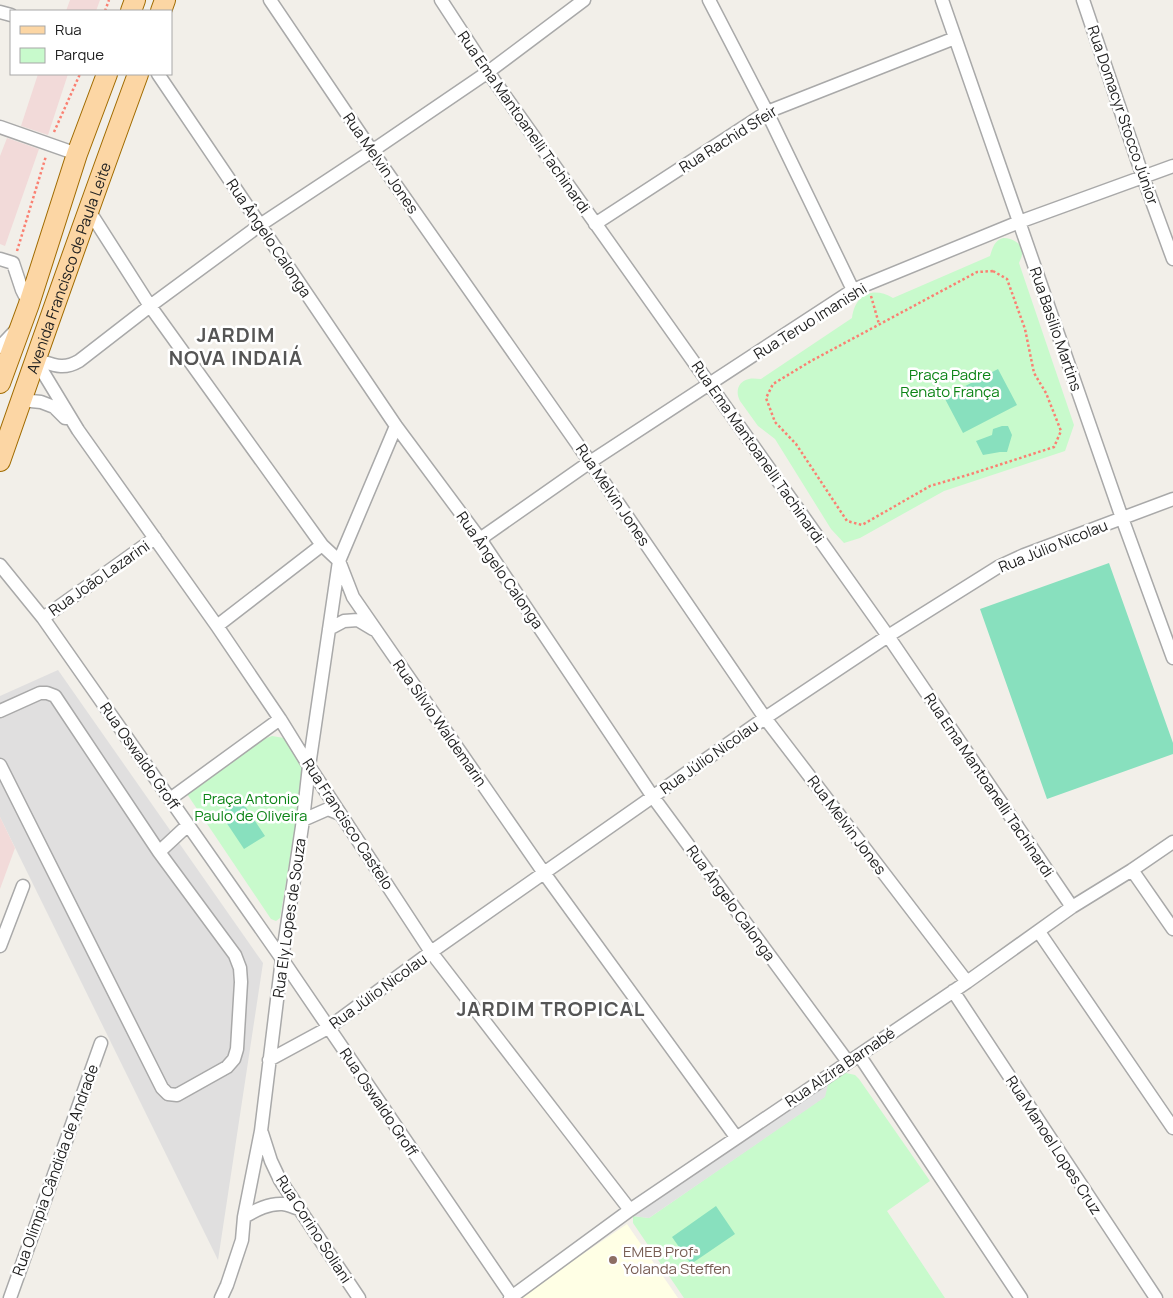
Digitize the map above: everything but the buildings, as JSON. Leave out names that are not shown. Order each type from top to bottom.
[{"type":"main road","name":"Avenida Francisco de Paula Leite","points":[[0,383],[29,304],[77,154],[107,75]]},
{"type":"main road","name":"Avenida Francisco de Paula Leite","points":[[0,461],[88,209],[138,75]]},
{"type":"street","name":"Rua Melvin Jones","points":[[270,0],[372,151],[590,462],[765,718],[967,982]]},
{"type":"street","name":"Rua Ema Mantoanelli Tachinardi","points":[[440,0],[595,224],[888,636],[1072,907]]},
{"type":"street","points":[[35,359],[63,367],[70,366],[79,361],[260,225],[488,72],[584,0]]},
{"type":"street","points":[[709,0],[767,112],[853,290]]},
{"type":"street","name":"Rua Basilio Martins","points":[[942,0],[1122,518],[1173,658]]},
{"type":"street","name":"Rua Domacyr Stocco Júnior","points":[[1083,0],[1173,259]]},
{"type":"street","name":"Rua Rachid Sfeir","points":[[595,224],[767,112],[954,38]]},
{"type":"street","name":"Rua Ângelo Calonga","points":[[159,75],[396,426],[480,539],[653,796],[848,1062]]},
{"type":"street","points":[[0,127],[77,154]]},
{"type":"street","name":"Rua Teruo Imanishi","points":[[480,539],[590,462],[853,290],[1019,222],[1173,166]]},
{"type":"street","name":"Rua Sílvio Waldemarin","points":[[88,209],[150,306],[322,545],[339,561],[353,597],[544,874],[736,1137]]},
{"type":"street","points":[[0,259],[13,263],[29,304]]},
{"type":"street","points":[[0,347],[20,326]]},
{"type":"street","name":"Rua Francisco Castelo","points":[[35,359],[78,430],[217,626],[432,952],[630,1210]]},
{"type":"street","name":"Rua Francisco Castelo","points":[[21,400],[41,402],[54,407],[78,430]]},
{"type":"street","name":"Rua Ely Lopes de Souza","points":[[221,1298],[242,1240],[244,1217],[261,1131],[282,959],[339,561],[396,426]]},
{"type":"street","name":"Rua Júlio Nicolau","points":[[269,1060],[328,1028],[432,952],[765,718],[888,636],[998,567],[1024,555],[1173,499]]},
{"type":"street","name":"Rua João Lazarini","points":[[44,618],[155,538]]},
{"type":"street","points":[[217,626],[322,545]]},
{"type":"street","name":"Rua Oswaldo Groff","points":[[0,565],[44,618],[282,959],[512,1298]]},
{"type":"street","points":[[329,629],[344,621],[358,620],[375,630]]},
{"type":"street","points":[[0,711],[40,693],[55,696],[159,852],[235,955],[240,968],[241,982],[237,1048],[234,1059],[227,1067],[177,1095],[168,1094],[162,1088],[0,765]]},
{"type":"street","points":[[170,799],[280,719]]},
{"type":"street","points":[[303,820],[328,809],[340,814]]},
{"type":"street","points":[[159,852],[188,825]]},
{"type":"street","name":"Rua Alzira Barnabé","points":[[512,1298],[630,1210],[967,982],[1072,907],[1173,842]]},
{"type":"street","points":[[1132,870],[1173,929]]},
{"type":"street","points":[[0,946],[23,886]]},
{"type":"street","points":[[1039,932],[1173,1128]]},
{"type":"street","name":"Rua Manoel Lopes Cruz","points":[[953,991],[1156,1298]]},
{"type":"street","name":"Rua Olímpia Cândida de Andrade","points":[[10,1298],[100,1042]]},
{"type":"street","points":[[859,1055],[1021,1298]]},
{"type":"street","name":"Rua Corino Soliani","points":[[261,1131],[271,1161],[280,1180],[359,1298]]},
{"type":"street","points":[[244,1217],[258,1209],[284,1204],[299,1209]]},
{"type":"path","points":[[13,263],[49,144],[80,75]]},
{"type":"path","points":[[993,271],[1007,280],[1025,329],[1034,373],[1046,393],[1061,431],[1054,447],[930,486],[862,526],[847,521],[796,444],[776,422],[766,398],[773,384],[879,324],[977,272],[993,271]]},
{"type":"path","points":[[853,290],[872,296],[879,324]]},
{"type":"shaded area","points":[[70,0],[100,0],[96,10],[66,10]]},
{"type":"shaded area","points":[[38,75],[68,75],[48,135],[21,126]]},
{"type":"shaded area","points":[[7,138],[39,149],[5,246],[0,244],[0,156]]},
{"type":"shaded area","points":[[58,670],[263,963],[218,1260],[0,817],[0,696]]},
{"type":"shaded area","points":[[0,817],[15,848],[0,889]]},
{"type":"shaded area","points":[[829,1081],[825,1097],[649,1218],[633,1216]]},
{"type":"shaded area","name":"EMEB Profª Yolanda Steffen","points":[[627,1224],[678,1298],[522,1298],[521,1296]]},
{"type":"green space","name":"Praça Padre Renato França","points":[[1003,238],[1013,240],[1021,247],[1022,255],[1019,263],[1074,425],[1065,451],[944,491],[860,538],[844,543],[831,529],[775,439],[758,426],[740,401],[738,387],[745,380],[761,379],[852,318],[857,303],[866,294],[886,294],[893,298],[990,256],[993,247]]},
{"type":"green space","points":[[998,369],[1017,405],[963,433],[944,397]]},
{"type":"green space","points":[[1008,426],[1012,435],[1007,452],[983,455],[976,441],[992,435],[993,429]]},
{"type":"green space","points":[[1109,563],[1173,743],[1173,754],[1047,799],[980,609]]},
{"type":"green space","name":"Praça Antonio Paulo de Oliveira","points":[[272,736],[284,738],[305,768],[280,918],[276,921],[271,919],[187,794],[264,739]]},
{"type":"green space","points":[[241,800],[265,836],[244,849],[220,813]]},
{"type":"green space","points":[[846,1073],[855,1075],[859,1079],[930,1181],[887,1211],[945,1298],[684,1298],[633,1223],[633,1216],[649,1218],[824,1097],[829,1081]]},
{"type":"green space","points":[[716,1206],[735,1234],[691,1264],[672,1237]]},
{"type":"place","name":"EMEB Profª Yolanda Steffen","points":[[613,1260]]},
{"type":"district","name":"JARDIM NOVA INDAIÁ","points":[[236,346]]},
{"type":"district","name":"JARDIM TROPICAL","points":[[551,1008]]}]
